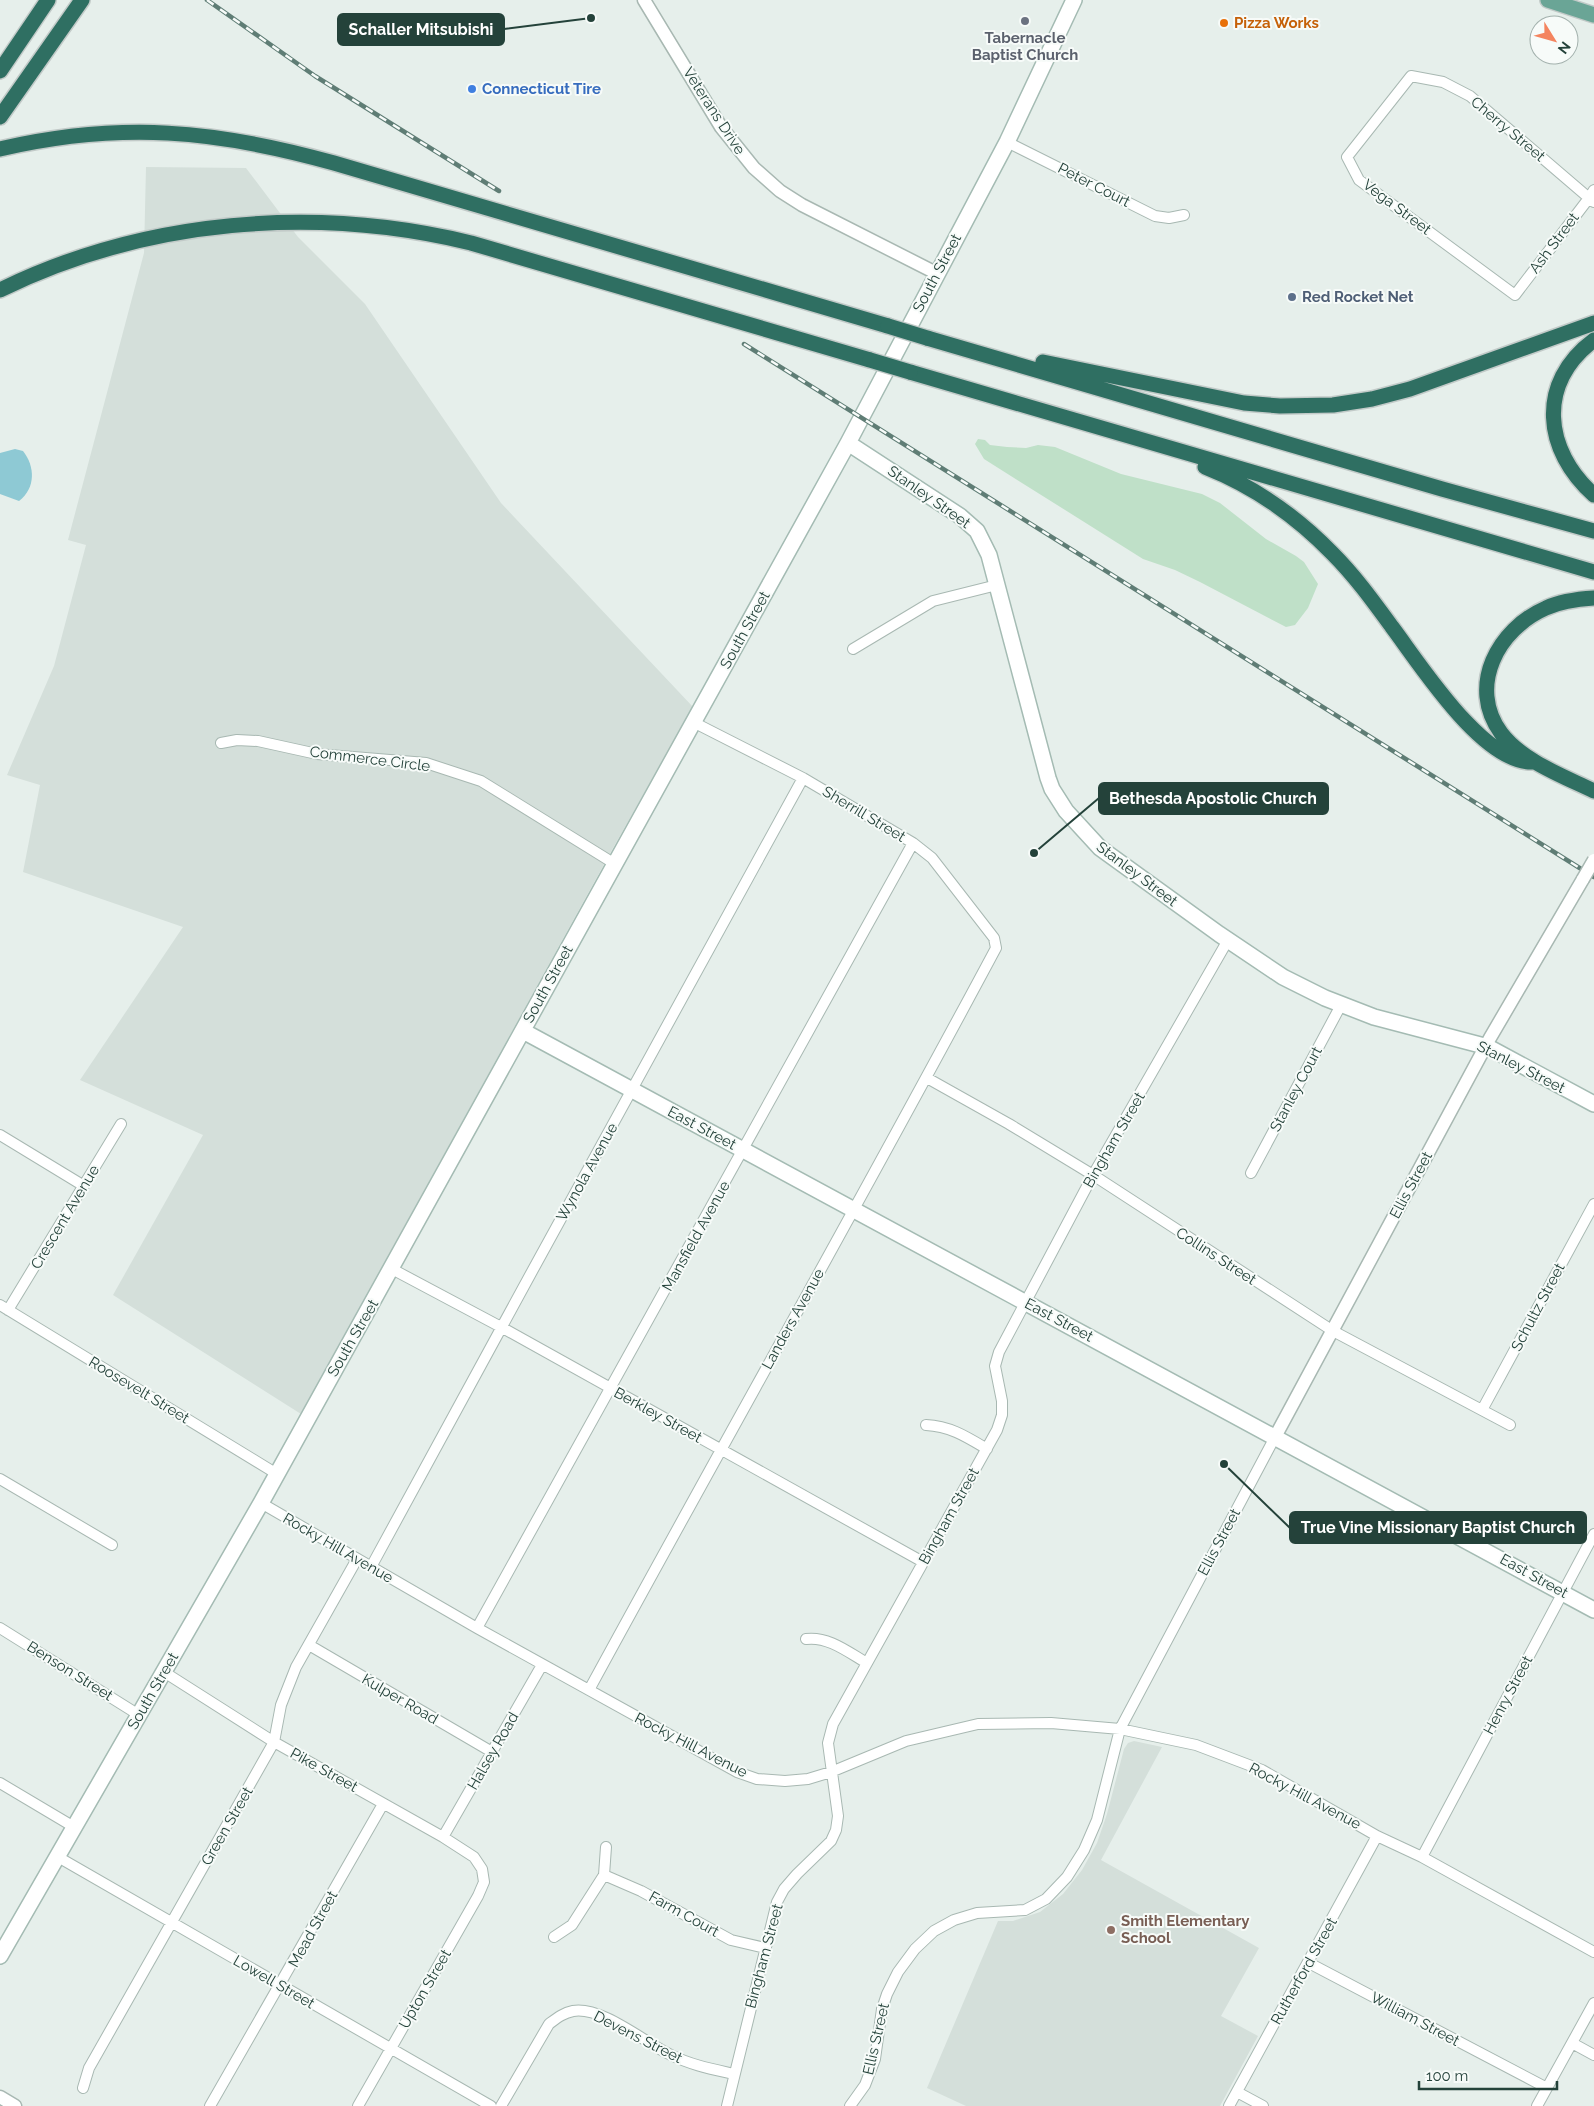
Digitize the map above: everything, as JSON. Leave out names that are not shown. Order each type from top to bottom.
[{"type":"highway","points":[[0,71],[48,0]]},
{"type":"highway","points":[[0,117],[82,0]]},
{"type":"highway","points":[[0,149],[55,138],[106,132],[164,132],[222,138],[284,150],[1594,531]]},
{"type":"highway","points":[[0,290],[58,265],[124,245],[176,234],[224,227],[286,222],[330,222],[408,230],[471,243],[1594,572]]},
{"type":"highway","points":[[990,356],[1025,358],[1244,403],[1273,406],[1312,406],[1355,402],[1400,392],[1594,323]]},
{"type":"highway","points":[[1594,340],[1576,357],[1563,377],[1555,398],[1554,415],[1555,435],[1561,455],[1572,472],[1594,495]]},
{"type":"highway","points":[[1161,445],[1186,459],[1244,485],[1272,502],[1303,526],[1357,580],[1464,721],[1485,740],[1511,757],[1522,762],[1533,762]]},
{"type":"highway","points":[[1594,598],[1562,602],[1531,616],[1505,639],[1495,654],[1489,668],[1487,692],[1495,724],[1508,740],[1533,762],[1594,791]]},
{"type":"highway","points":[[1577,783],[1594,784]]},
{"type":"main road","name":"South Street","points":[[0,1956],[261,1503],[848,443],[936,273],[1007,142],[1074,0]]},
{"type":"main road","points":[[1548,0],[1594,15]]},
{"type":"main road","name":"Stanley Street","points":[[848,443],[969,523],[977,531],[986,547],[1044,766],[1052,789],[1087,836],[1100,848],[1283,977],[1341,1005],[1392,1022],[1486,1046],[1594,1104]]},
{"type":"main road","name":"East Street","points":[[522,1031],[1594,1610]]},
{"type":"street","name":"Veterans Drive","points":[[644,0],[721,127],[744,158],[760,174],[780,191],[802,205],[936,273]]},
{"type":"street","name":"Cherry Street","points":[[1411,76],[1443,82],[1470,96],[1592,197]]},
{"type":"street","name":"Vega Street","points":[[1411,76],[1347,157],[1359,180],[1515,295]]},
{"type":"street","name":"Peter Court","points":[[1007,142],[1155,216],[1170,218],[1184,215]]},
{"type":"street","name":"Ash Street","points":[[1515,295],[1592,197]]},
{"type":"street","points":[[853,648],[933,601],[997,585]]},
{"type":"street","name":"Sherrill Street","points":[[693,722],[804,778],[913,843],[932,858],[994,938],[996,948]]},
{"type":"street","name":"Commerce Circle","points":[[221,743],[237,740],[258,741],[317,754],[426,763],[481,781],[615,864]]},
{"type":"street","name":"Wynola Avenue","points":[[371,1567],[804,778]]},
{"type":"street","name":"Mansfield Avenue","points":[[477,1628],[913,843]]},
{"type":"street","name":"Ellis Street","points":[[850,2106],[864,2085],[875,2059],[882,2010],[887,1994],[898,1972],[915,1949],[934,1931],[954,1920],[977,1913],[1025,1910],[1046,1899],[1067,1877],[1084,1850],[1097,1820],[1120,1729],[1486,1046],[1594,860]]},
{"type":"street","name":"Bingham Street","points":[[727,2106],[777,1902],[784,1889],[831,1841],[836,1830],[838,1816],[828,1743],[833,1724],[997,1430],[1002,1415],[1002,1401],[995,1366],[999,1352],[1093,1175],[1228,940]]},
{"type":"street","name":"Landers Avenue","points":[[589,1690],[720,1449],[927,1078],[996,948]]},
{"type":"street","name":"Stanley Court","points":[[1251,1173],[1341,1005]]},
{"type":"street","name":"Collins Street","points":[[927,1078],[1009,1124],[1093,1175],[1333,1331],[1510,1425]]},
{"type":"street","name":"Crescent Avenue","points":[[4,1308],[122,1124]]},
{"type":"street","points":[[0,1135],[84,1186]]},
{"type":"street","name":"Schultz Street","points":[[1482,1410],[1594,1204]]},
{"type":"street","name":"Berkley Street","points":[[392,1269],[501,1327],[922,1562]]},
{"type":"street","name":"Roosevelt Street","points":[[4,1308],[277,1474]]},
{"type":"street","points":[[926,1425],[940,1425],[956,1431],[987,1448]]},
{"type":"street","points":[[0,1479],[112,1545]]},
{"type":"street","name":"Rocky Hill Avenue","points":[[261,1503],[542,1665],[736,1772],[757,1779],[785,1781],[808,1779],[831,1772],[906,1741],[978,1724],[1051,1723],[1120,1729],[1196,1745],[1262,1770],[1377,1836],[1422,1857],[1594,1952]]},
{"type":"street","name":"Henry Street","points":[[1422,1857],[1594,1534]]},
{"type":"street","name":"Green Street","points":[[83,2088],[89,2068],[274,1742],[281,1705],[296,1667],[357,1559]]},
{"type":"street","name":"Benson Street","points":[[0,1628],[139,1714]]},
{"type":"street","points":[[806,1639],[817,1638],[828,1641],[867,1662]]},
{"type":"street","name":"Kulper Road","points":[[309,1645],[492,1752]]},
{"type":"street","name":"Halsey Road","points":[[443,1837],[542,1665]]},
{"type":"street","name":"Pike Street","points":[[164,1672],[274,1742],[443,1837],[474,1857],[482,1869]]},
{"type":"street","points":[[0,1783],[74,1827]]},
{"type":"street","name":"Mead Street","points":[[210,2106],[383,1804]]},
{"type":"street","name":"Rutherford Street","points":[[1230,2106],[1377,1836]]},
{"type":"street","points":[[554,1937],[572,1925],[604,1876],[606,1847]]},
{"type":"street","name":"Lowell Street","points":[[58,1857],[491,2106]]},
{"type":"street","name":"Upton Street","points":[[358,2106],[478,1896],[484,1882],[482,1869]]},
{"type":"street","name":"Farm Court","points":[[604,1876],[641,1891],[731,1940],[765,1948]]},
{"type":"street","name":"William Street","points":[[1309,1963],[1547,2088]]},
{"type":"street","points":[[1537,2106],[1594,2003]]},
{"type":"street","name":"Devens Street","points":[[501,2106],[549,2024],[562,2015],[575,2011],[589,2012],[604,2017],[687,2063],[734,2074]]},
{"type":"street","points":[[1572,2043],[1594,2055]]},
{"type":"street","points":[[1237,2092],[1263,2106]]},
{"type":"street","points":[[0,2097],[15,2106]]},
{"type":"shaded area","points":[[146,167],[246,168],[298,237],[365,304],[501,503],[693,707],[613,848],[301,1414],[113,1295],[203,1135],[80,1080],[183,927],[23,872],[40,785],[7,775],[54,666],[86,545],[68,540],[144,253]]},
{"type":"shaded area","name":"Smith Elementary School","points":[[1134,1741],[1162,1747],[1101,1860],[1259,1948],[1221,2016],[1258,2036],[1220,2106],[966,2106],[927,2088],[998,1921],[1013,1921],[1040,1912],[1063,1894],[1082,1870],[1097,1843],[1107,1814],[1124,1749],[1128,1743]]},
{"type":"green space","points":[[978,439],[985,440],[990,445],[1007,447],[1026,448],[1038,445],[1055,447],[1121,474],[1202,494],[1220,503],[1266,539],[1304,562],[1318,584],[1308,608],[1295,625],[1286,627],[1175,570],[1143,559],[984,459],[975,444]]},
{"type":"water","points":[[15,449],[23,451],[27,457],[32,477],[25,496],[19,501],[0,494],[0,453]]},
{"type":"railway","points":[[207,0],[315,76],[499,191]]},
{"type":"railway","points":[[744,344],[1594,877]]},
{"type":"place","name":"Schaller Mitsubishi","points":[[591,18]]},
{"type":"place","name":"Tabernacle Baptist Church","points":[[1025,21]]},
{"type":"place","name":"Pizza Works","points":[[1224,23]]},
{"type":"place","name":"Connecticut Tire","points":[[472,89]]},
{"type":"place","name":"Red Rocket Net","points":[[1292,297]]},
{"type":"place","name":"Bethesda Apostolic Church","points":[[1034,853]]},
{"type":"place","name":"True Vine Missionary Baptist Church","points":[[1224,1464]]},
{"type":"place","name":"Smith Elementary School","points":[[1111,1930]]}]
